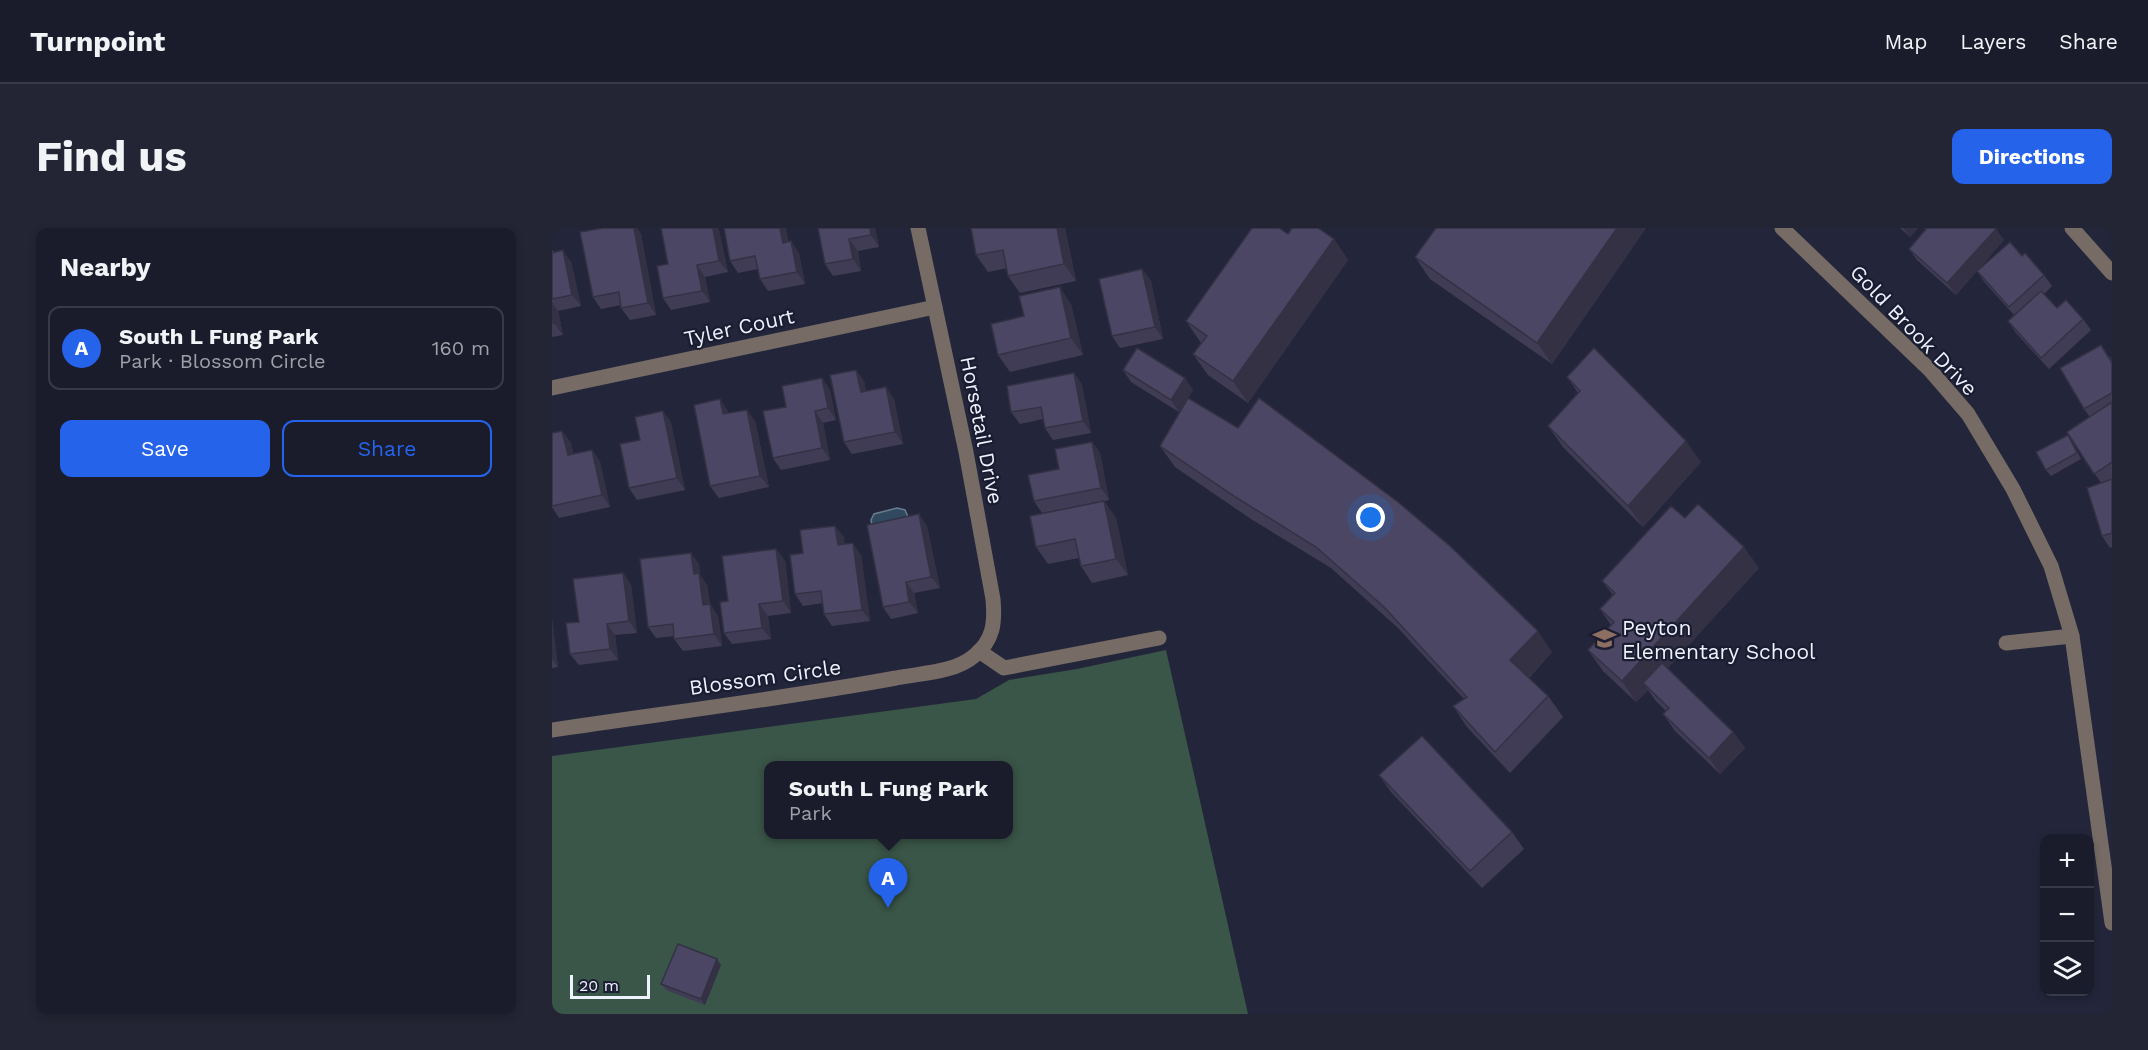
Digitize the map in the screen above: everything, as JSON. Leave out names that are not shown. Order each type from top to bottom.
[{"type":"street","name":"Horsetail Drive","points":[[918,228],[966,452],[993,599],[994,621],[983,646]]},
{"type":"street","name":"Gold Brook Drive","points":[[1782,228],[1930,370],[1968,414],[2013,489],[2051,566],[2072,636],[2112,922]]},
{"type":"street","points":[[2072,228],[2112,273]]},
{"type":"street","name":"Tyler Court","points":[[552,388],[935,307]]},
{"type":"street","points":[[2006,643],[2072,636]]},
{"type":"street","points":[[983,646],[1004,668],[1159,638]]},
{"type":"street","name":"Blossom Circle","points":[[552,730],[877,681],[958,666],[974,657],[983,646]]},
{"type":"green space","points":[[1166,650],[1248,1014],[552,1014],[552,756],[976,699],[1009,680],[1077,669]]},
{"type":"water","points":[[897,508],[905,510],[909,519],[872,525],[871,520],[874,514]]},
{"type":"building","points":[[603,228],[634,228],[648,303],[621,308],[619,292],[593,297],[580,232]]},
{"type":"building","points":[[661,228],[713,228],[719,261],[697,265],[702,291],[663,298],[657,266],[668,264]]},
{"type":"building","points":[[724,228],[780,228],[783,243],[791,241],[797,272],[760,279],[755,256],[730,261]]},
{"type":"building","points":[[818,228],[870,228],[871,235],[849,239],[853,259],[825,264]]},
{"type":"building","points":[[971,228],[1057,228],[1064,264],[1008,276],[1003,250],[976,255]]},
{"type":"building","points":[[1252,228],[1279,228],[1288,234],[1292,228],[1318,228],[1334,239],[1233,381],[1193,354],[1207,336],[1186,321]]},
{"type":"building","points":[[1436,228],[1617,228],[1537,343],[1415,257]]},
{"type":"building","points":[[1927,228],[1996,229],[1947,283],[1909,249]]},
{"type":"building","points":[[2010,242],[2022,256],[2025,253],[2044,275],[2009,307],[1977,271]]},
{"type":"building","points":[[563,250],[572,295],[552,299],[552,253]]},
{"type":"building","points":[[1142,269],[1155,327],[1112,336],[1099,279]]},
{"type":"building","points":[[1060,287],[1071,338],[998,355],[991,324],[1024,316],[1019,296]]},
{"type":"building","points":[[2041,291],[2057,308],[2066,300],[2083,319],[2041,358],[2008,321]]},
{"type":"building","points":[[2101,345],[2112,363],[2112,393],[2084,409],[2060,368]]},
{"type":"building","points":[[1137,348],[1185,378],[1171,400],[1123,370]]},
{"type":"building","points":[[1594,348],[1686,441],[1628,506],[1548,426],[1580,391],[1567,377]]},
{"type":"building","points":[[856,370],[861,392],[886,387],[895,432],[844,442],[830,375]]},
{"type":"building","points":[[1074,373],[1083,421],[1045,428],[1041,407],[1011,412],[1007,386]]},
{"type":"building","points":[[822,378],[828,408],[815,411],[822,448],[773,458],[763,411],[786,407],[782,386]]},
{"type":"building","points":[[1188,398],[1238,428],[1259,398],[1398,502],[1450,546],[1538,631],[1510,660],[1548,696],[1495,752],[1453,706],[1467,697],[1384,607],[1316,547],[1237,498],[1160,446]]},
{"type":"building","points":[[720,399],[723,414],[747,410],[760,476],[710,486],[694,405]]},
{"type":"building","points":[[2112,402],[2112,462],[2094,474],[2067,432]]},
{"type":"building","points":[[663,411],[677,478],[629,488],[620,444],[640,440],[635,417]]},
{"type":"building","points":[[562,431],[568,455],[592,450],[602,495],[552,506],[552,433]]},
{"type":"building","points":[[2068,435],[2077,453],[2046,470],[2036,452]]},
{"type":"building","points":[[1092,442],[1101,488],[1034,501],[1028,475],[1059,469],[1055,449]]},
{"type":"building","points":[[2112,479],[2112,533],[2102,536],[2087,488]]},
{"type":"building","points":[[1104,501],[1116,559],[1081,566],[1075,539],[1036,547],[1030,516]]},
{"type":"building","points":[[1698,504],[1744,547],[1622,681],[1588,650],[1614,622],[1600,609],[1615,593],[1602,581],[1671,506],[1685,518]]},
{"type":"building","points":[[919,514],[931,577],[906,582],[909,602],[883,607],[867,525]]},
{"type":"building","points":[[835,526],[838,545],[853,543],[862,610],[824,614],[821,591],[795,594],[790,555],[803,553],[800,530]]},
{"type":"building","points":[[776,549],[783,601],[759,604],[762,628],[724,633],[720,602],[728,601],[722,556]]},
{"type":"building","points":[[691,553],[694,574],[699,573],[703,605],[710,604],[714,634],[674,639],[673,624],[648,627],[640,559]]},
{"type":"building","points":[[623,573],[629,621],[607,624],[610,649],[570,654],[566,623],[579,622],[573,579]]},
{"type":"building","points":[[1662,663],[1733,732],[1709,758],[1663,714],[1669,708],[1643,683]]},
{"type":"building","points":[[1422,736],[1512,832],[1470,871],[1379,775]]},
{"type":"building","points":[[678,944],[717,959],[701,999],[661,984]]},
{"type":"place","name":"Peyton Elementary School","points":[[1604,639]]},
{"type":"place","name":"South L Fung Park","points":[[888,908]]}]
